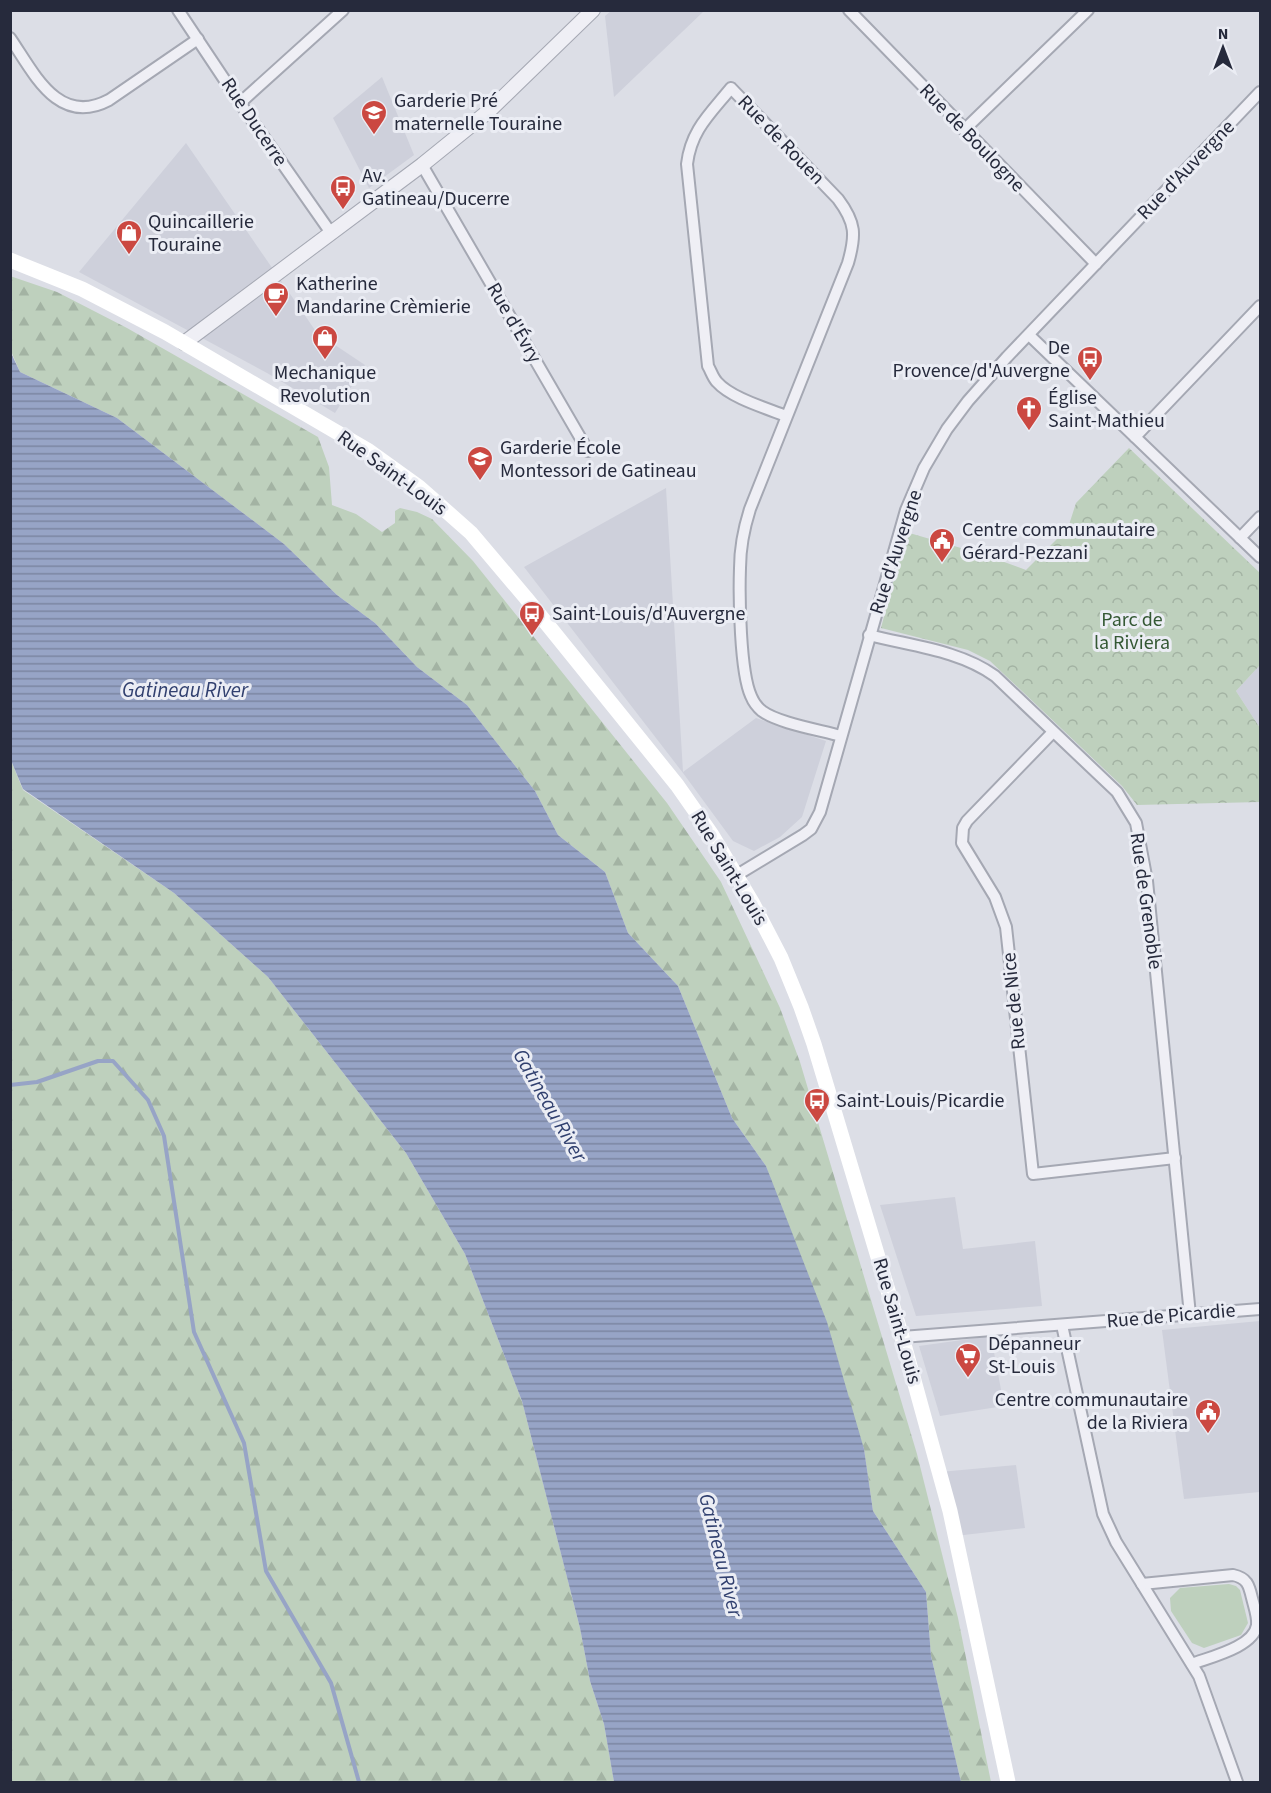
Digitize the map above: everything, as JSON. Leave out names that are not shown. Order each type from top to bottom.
[{"type":"main road","name":"Rue Saint-Louis","points":[[10,260],[82,289],[184,343],[369,451],[419,487],[471,533],[526,598],[677,785],[712,835],[737,875],[781,958],[814,1044],[902,1337],[950,1511],[1008,1782]]},
{"type":"street","name":"Rue Ducerre","points":[[178,10],[331,233]]},
{"type":"street","points":[[240,103],[343,10]]},
{"type":"street","name":"Rue de Boulogne","points":[[849,10],[1095,264]]},
{"type":"street","points":[[964,130],[1088,10]]},
{"type":"street","points":[[184,343],[422,165],[490,110],[588,13]]},
{"type":"street","points":[[10,38],[52,97],[69,106],[81,107],[99,105],[109,100],[198,39]]},
{"type":"street","name":"Rue de Rouen","points":[[786,416],[733,394],[717,382],[708,366],[687,164],[691,141],[696,131],[731,88],[838,199],[854,231],[848,263],[750,509],[741,549],[740,567],[742,627],[750,695],[762,711],[773,717],[841,736]]},
{"type":"street","name":"Rue d'Auvergne","points":[[737,875],[811,828],[820,812],[900,525],[924,468],[957,415],[1095,264],[1260,92]]},
{"type":"street","name":"Rue d'Évry","points":[[422,165],[588,451]]},
{"type":"street","points":[[1135,437],[1260,306]]},
{"type":"street","points":[[1029,335],[1260,557]]},
{"type":"street","points":[[1240,538],[1260,517]]},
{"type":"street","name":"Rue de Grenoble","points":[[869,635],[958,656],[983,667],[1117,792],[1136,823],[1147,881],[1190,1316]]},
{"type":"street","name":"Rue de Nice","points":[[1053,732],[967,821],[962,836],[962,843],[996,897],[1006,927],[1033,1174],[1175,1158]]},
{"type":"street","name":"Rue de Picardie","points":[[902,1337],[1260,1309]]},
{"type":"street","points":[[1062,1325],[1103,1514],[1116,1542],[1199,1676],[1237,1782]]},
{"type":"street","points":[[1142,1584],[1233,1575],[1246,1581],[1250,1588],[1257,1621],[1255,1634],[1245,1643],[1192,1664]]},
{"type":"shaded area","points":[[611,11],[704,11],[614,97],[605,16]]},
{"type":"shaded area","name":"Garderie Pré maternelle Touraine","points":[[382,77],[414,155],[369,188],[333,118]]},
{"type":"shaded area","points":[[186,143],[317,333],[365,365],[335,413],[267,373],[79,272]]},
{"type":"shaded area","points":[[666,488],[683,772],[756,718],[826,741],[802,817],[780,837],[754,851],[733,841],[524,567]]},
{"type":"shaded area","points":[[1260,665],[1260,728],[1236,691]]},
{"type":"shaded area","points":[[955,1197],[963,1249],[1035,1241],[1042,1306],[916,1316],[880,1205]]},
{"type":"shaded area","points":[[1260,1321],[1260,1492],[1184,1499],[1162,1330]]},
{"type":"shaded area","points":[[991,1336],[1004,1406],[940,1416],[919,1346]]},
{"type":"shaded area","points":[[1016,1465],[1025,1528],[955,1536],[940,1472]]},
{"type":"green space","points":[[10,276],[57,292],[127,328],[318,437],[329,467],[332,505],[356,514],[382,532],[395,523],[395,511],[400,508],[432,519],[473,561],[667,803],[721,882],[780,1008],[800,1062],[917,1454],[958,1618],[991,1782],[961,1782],[931,1656],[926,1592],[873,1511],[864,1449],[766,1166],[732,1118],[678,986],[628,933],[605,872],[558,835],[535,791],[467,705],[417,667],[375,623],[337,595],[284,544],[117,418],[20,372],[11,351]]},
{"type":"green space","name":"Parc de la Riviera","points":[[1129,448],[1260,573],[1260,665],[1236,691],[1260,728],[1260,802],[1137,805],[1122,786],[990,661],[968,650],[881,628],[906,532],[985,555],[1026,570],[1068,528],[1076,503]]},
{"type":"green space","points":[[10,758],[23,790],[174,893],[268,977],[406,1153],[465,1254],[522,1401],[580,1628],[590,1681],[604,1724],[614,1782],[11,1782]]},
{"type":"green space","points":[[1229,1584],[1240,1590],[1248,1623],[1241,1635],[1204,1648],[1192,1643],[1171,1611],[1170,1598],[1180,1588]]},
{"type":"water","name":"Gatineau River","points":[[10,351],[20,372],[117,418],[284,544],[337,595],[375,623],[417,667],[467,705],[535,791],[558,835],[605,872],[628,933],[678,986],[732,1118],[766,1166],[827,1322],[864,1449],[873,1511],[926,1592],[931,1656],[961,1782],[614,1782],[604,1724],[590,1681],[580,1628],[522,1401],[465,1254],[406,1153],[268,977],[174,893],[23,789],[10,758]]},
{"type":"waterway","points":[[10,1085],[37,1082],[98,1061],[113,1061],[148,1100],[164,1136],[194,1332],[244,1443],[266,1571],[331,1683],[359,1782]]},
{"type":"place","name":"Garderie Pré maternelle Touraine","points":[[374,136]]},
{"type":"place","name":"Av. Gatineau/Ducerre","points":[[343,211]]},
{"type":"place","name":"Quincaillerie Touraine","points":[[129,256]]},
{"type":"place","name":"Katherine Mandarine Crèmierie","points":[[276,318]]},
{"type":"place","name":"Mechanique Revolution","points":[[325,361]]},
{"type":"place","name":"De Provence/d'Auvergne","points":[[1090,382]]},
{"type":"place","name":"Église Saint-Mathieu","points":[[1029,432]]},
{"type":"place","name":"Garderie École Montessori de Gatineau","points":[[480,482]]},
{"type":"place","name":"Centre communautaire Gérard-Pezzani","points":[[942,564]]},
{"type":"place","name":"Saint-Louis/d'Auvergne","points":[[532,637]]},
{"type":"place","name":"Saint-Louis/Picardie","points":[[817,1124]]},
{"type":"place","name":"Dépanneur St-Louis","points":[[968,1379]]},
{"type":"place","name":"Centre communautaire de la Riviera","points":[[1208,1435]]}]
